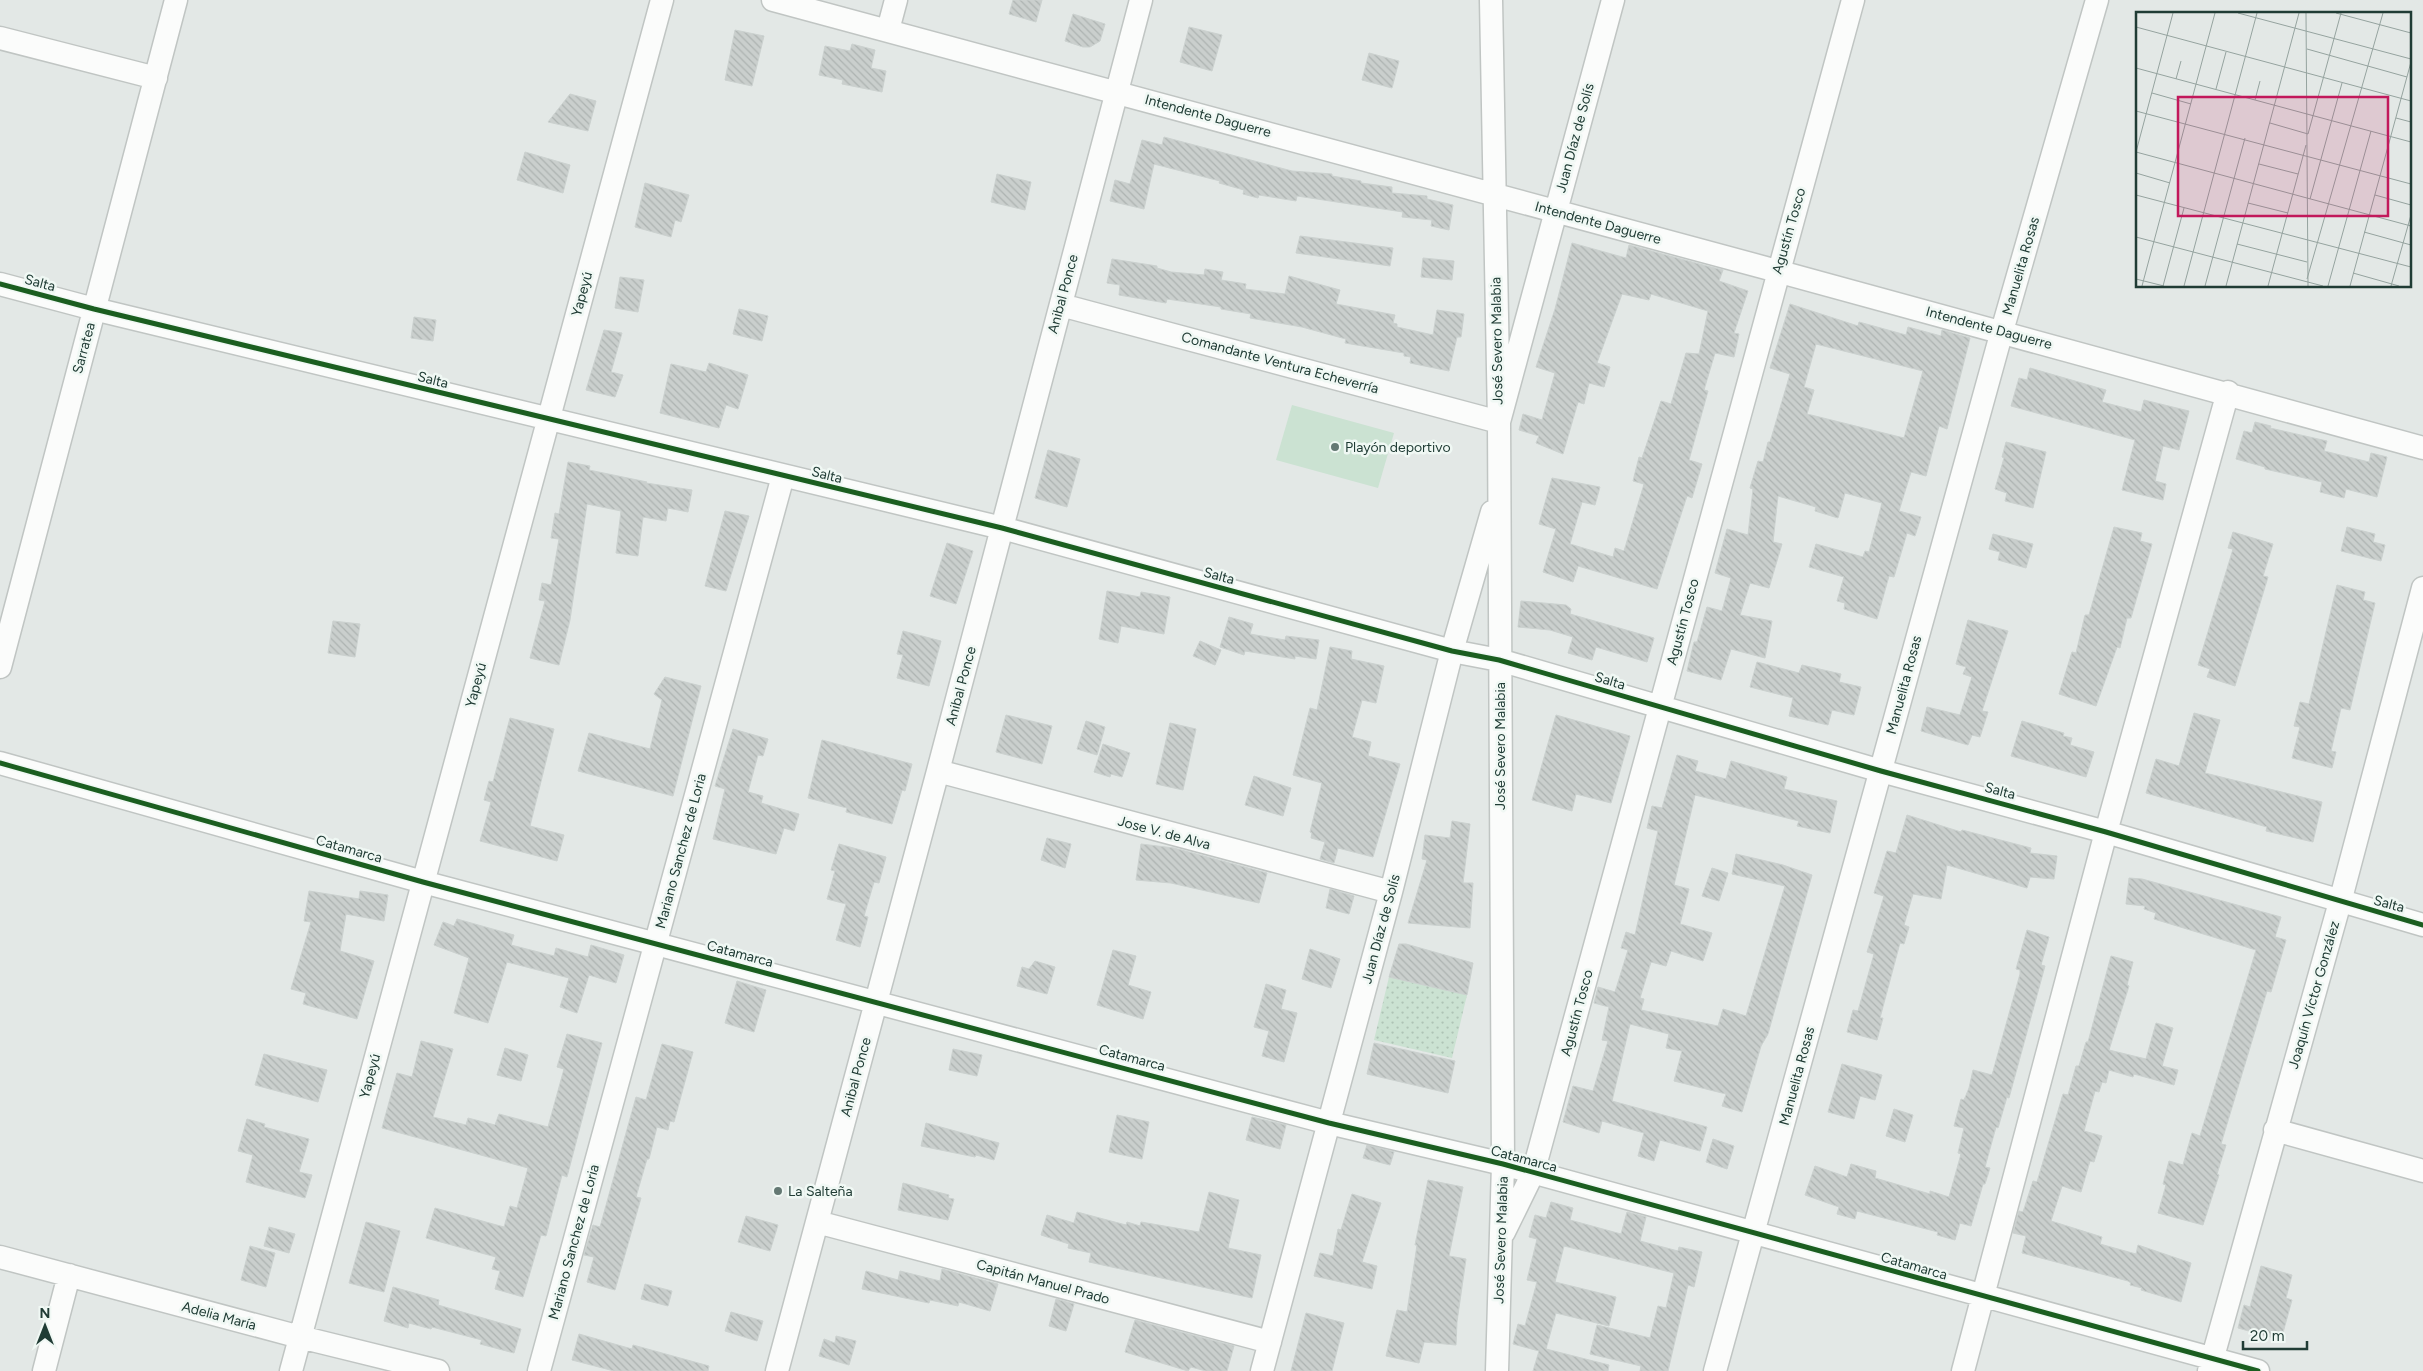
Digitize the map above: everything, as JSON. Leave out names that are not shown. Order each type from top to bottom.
[{"type":"street","name":"Sarratea","points":[[0,666],[176,0]]},
{"type":"street","name":"Yapeyú","points":[[291,1371],[662,0]]},
{"type":"street","name":"Intendente Daguerre","points":[[773,0],[1117,91],[1777,272],[2228,392],[2423,448]]},
{"type":"street","points":[[888,30],[896,0]]},
{"type":"street","name":"Anibal Ponce","points":[[777,1371],[938,771],[1141,0]]},
{"type":"street","name":"José Severo Malabia","points":[[1491,0],[1499,422],[1503,1164],[1497,1371]]},
{"type":"street","name":"Juan Díaz de Solís","points":[[1499,422],[1613,0]]},
{"type":"street","name":"Agustín Tosco","points":[[1501,1240],[1533,1173],[1777,272],[1853,0]]},
{"type":"street","name":"Manuelita Rosas","points":[[1715,1371],[2002,331],[2097,0]]},
{"type":"street","points":[[0,38],[156,78]]},
{"type":"street","name":"Salta","points":[[0,284],[94,309],[1002,528],[1452,651],[1499,660],[1881,771],[2106,832],[2423,925]]},
{"type":"street","name":"Comandante Ventura Echeverría","points":[[1061,305],[1499,422]]},
{"type":"street","points":[[1963,1371],[2106,832],[2228,392]]},
{"type":"street","name":"Mariano Sanchez de Loria","points":[[539,1371],[783,476]]},
{"type":"street","name":"Juan Díaz de Solís","points":[[1262,1371],[1391,892],[1452,651],[1499,486]]},
{"type":"street","name":"Joaquín Víctor González","points":[[2211,1365],[2340,902],[2423,588]]},
{"type":"street","name":"Catamarca","points":[[0,763],[423,882],[1329,1122],[1503,1164],[1983,1297],[2211,1365],[2258,1371]]},
{"type":"street","name":"Jose V. de Alva","points":[[938,771],[1391,892]]},
{"type":"street","points":[[2275,1130],[2423,1171]]},
{"type":"street","name":"Capitán Manuel Prado","points":[[817,1222],[1270,1342]]},
{"type":"street","name":"Adelia María","points":[[0,1257],[300,1337],[438,1371]]},
{"type":"street","points":[[44,1371],[69,1276]]},
{"type":"green space","name":"Playón deportivo","points":[[1292,405],[1394,433],[1378,488],[1276,460]]},
{"type":"green space","points":[[1389,977],[1467,995],[1452,1058],[1374,1040]]},
{"type":"building","points":[[1013,0],[1042,0],[1036,22],[1009,14]]},
{"type":"building","points":[[1073,14],[1105,24],[1100,41],[1090,47],[1083,47],[1065,41]]},
{"type":"building","points":[[1189,27],[1222,35],[1212,71],[1180,62]]},
{"type":"building","points":[[735,30],[764,36],[752,86],[725,80]]},
{"type":"building","points":[[852,44],[875,50],[871,68],[886,71],[882,92],[842,84],[843,80],[819,75],[825,46],[850,51]]},
{"type":"building","points":[[1369,53],[1399,61],[1392,88],[1362,80]]},
{"type":"building","points":[[570,94],[596,101],[588,131],[548,122]]},
{"type":"building","points":[[1164,137],[1292,171],[1332,174],[1332,176],[1361,181],[1361,183],[1392,187],[1392,193],[1427,196],[1427,199],[1453,205],[1449,230],[1431,226],[1432,220],[1402,217],[1403,212],[1297,196],[1296,201],[1259,195],[1258,198],[1243,194],[1244,190],[1219,183],[1220,181],[1154,164],[1144,209],[1110,201],[1115,180],[1130,184],[1142,140],[1162,145]]},
{"type":"building","points":[[525,152],[570,165],[563,193],[517,180]]},
{"type":"building","points":[[997,174],[1031,182],[1025,210],[991,202]]},
{"type":"building","points":[[645,183],[689,195],[681,222],[675,220],[671,237],[635,227]]},
{"type":"building","points":[[1300,236],[1393,248],[1390,266],[1296,253]]},
{"type":"building","points":[[1572,243],[1626,258],[1629,245],[1723,270],[1719,281],[1748,291],[1734,333],[1739,334],[1734,357],[1715,353],[1704,390],[1708,391],[1689,460],[1702,464],[1692,498],[1687,496],[1657,589],[1578,566],[1573,582],[1543,572],[1556,529],[1539,524],[1552,478],[1600,487],[1595,505],[1582,502],[1570,544],[1613,557],[1615,548],[1624,551],[1644,484],[1633,481],[1639,457],[1642,458],[1661,401],[1671,404],[1686,353],[1699,354],[1708,311],[1651,294],[1649,300],[1622,294],[1597,363],[1610,367],[1604,387],[1589,383],[1584,404],[1578,402],[1563,454],[1536,443],[1539,436],[1519,430],[1523,414],[1542,420],[1555,373],[1536,367],[1555,309]]},
{"type":"building","points":[[1423,258],[1454,261],[1452,280],[1421,277]]},
{"type":"building","points":[[1112,259],[1157,266],[1157,268],[1171,272],[1204,275],[1205,269],[1223,272],[1221,280],[1246,284],[1245,289],[1285,294],[1289,276],[1340,290],[1336,304],[1395,315],[1393,323],[1397,324],[1397,327],[1433,335],[1437,310],[1464,314],[1461,337],[1457,337],[1449,371],[1410,363],[1411,357],[1404,356],[1404,353],[1345,343],[1346,339],[1302,327],[1250,318],[1251,314],[1221,309],[1221,307],[1167,299],[1166,303],[1119,295],[1120,285],[1107,283]]},
{"type":"building","points":[[620,277],[644,280],[638,312],[615,308]]},
{"type":"building","points":[[1790,304],[1858,326],[1859,322],[1906,335],[1908,327],[1941,336],[1942,330],[1970,338],[1947,429],[1939,426],[1926,476],[1911,472],[1899,511],[1921,517],[1915,536],[1907,533],[1894,577],[1889,576],[1877,619],[1844,609],[1845,603],[1837,601],[1844,577],[1809,567],[1816,544],[1863,557],[1865,551],[1869,552],[1882,503],[1845,493],[1838,518],[1815,511],[1816,507],[1778,496],[1773,542],[1782,544],[1769,588],[1750,583],[1740,615],[1772,621],[1765,658],[1731,649],[1721,680],[1687,671],[1694,642],[1697,642],[1707,607],[1722,611],[1731,578],[1715,573],[1727,529],[1748,535],[1753,489],[1750,488],[1758,461],[1763,462],[1790,374],[1770,368]],"holes":[[[1816,344],[1923,371],[1904,438],[1807,414],[1814,390],[1804,387]]]},
{"type":"building","points":[[739,309],[768,316],[762,341],[733,334]]},
{"type":"building","points":[[414,317],[436,320],[433,341],[411,338]]},
{"type":"building","points":[[604,330],[622,333],[611,372],[623,375],[615,397],[586,390]]},
{"type":"building","points":[[709,363],[748,375],[738,409],[726,405],[719,428],[660,413],[671,364],[706,372]]},
{"type":"building","points":[[2030,368],[2106,390],[2102,402],[2141,412],[2144,400],[2189,411],[2179,450],[2163,446],[2155,481],[2166,484],[2163,500],[2122,490],[2135,440],[2011,406],[2019,378],[2027,380]]},
{"type":"building","points":[[2255,422],[2271,426],[2270,428],[2327,441],[2324,451],[2369,462],[2371,453],[2387,457],[2377,497],[2346,489],[2344,498],[2320,492],[2322,482],[2265,469],[2265,467],[2236,459],[2244,431],[2252,433]]},
{"type":"building","points":[[2006,442],[2046,452],[2033,508],[2005,501],[2007,493],[1995,489],[2004,458],[2002,457]]},
{"type":"building","points":[[1048,450],[1080,459],[1067,507],[1035,498]]},
{"type":"building","points":[[568,462],[590,466],[589,470],[646,483],[692,490],[688,512],[668,508],[666,521],[643,517],[638,556],[616,553],[621,511],[587,504],[570,620],[559,665],[530,658],[545,601],[539,600],[542,583],[551,585],[559,539],[551,538],[555,513],[559,514]]},
{"type":"building","points":[[725,511],[749,516],[726,591],[705,586]]},
{"type":"building","points":[[2114,527],[2142,533],[2140,541],[2152,544],[2131,618],[2127,618],[2120,648],[2117,647],[2096,706],[2059,694],[2072,652],[2076,653],[2085,615],[2089,615]]},
{"type":"building","points":[[2347,527],[2375,534],[2373,542],[2385,545],[2381,561],[2341,551]]},
{"type":"building","points":[[2233,532],[2273,544],[2263,576],[2268,577],[2235,686],[2207,677],[2210,669],[2198,665],[2233,549],[2228,548]]},
{"type":"building","points":[[1993,534],[2033,544],[2026,568],[1998,560],[2000,552],[1989,549]]},
{"type":"building","points":[[947,543],[973,551],[956,604],[930,596]]},
{"type":"building","points":[[2337,585],[2365,592],[2363,600],[2375,603],[2350,710],[2341,708],[2331,751],[2336,752],[2332,768],[2292,758],[2300,727],[2294,726],[2300,702],[2309,704]]},
{"type":"building","points":[[1107,591],[1140,597],[1141,592],[1170,597],[1164,634],[1121,626],[1118,643],[1099,639]]},
{"type":"building","points":[[1521,601],[1566,605],[1571,609],[1570,614],[1654,638],[1647,662],[1596,647],[1592,660],[1568,653],[1573,637],[1550,630],[1518,627]]},
{"type":"building","points":[[1229,617],[1253,624],[1250,634],[1285,640],[1286,636],[1319,640],[1316,659],[1295,656],[1295,659],[1245,651],[1244,655],[1220,647]]},
{"type":"building","points":[[1968,620],[2008,631],[1982,711],[1988,712],[1980,737],[1972,735],[1968,745],[1921,731],[1927,707],[1960,715],[1972,677],[1963,674],[1966,667],[1956,664]]},
{"type":"building","points":[[333,621],[360,624],[355,657],[328,653]]},
{"type":"building","points":[[903,631],[941,641],[929,686],[897,678],[903,655],[897,654]]},
{"type":"building","points":[[1200,641],[1221,650],[1215,665],[1193,656]]},
{"type":"building","points":[[1330,647],[1352,651],[1351,659],[1384,666],[1376,703],[1362,700],[1352,737],[1371,742],[1368,756],[1400,764],[1373,857],[1338,848],[1334,863],[1320,859],[1325,842],[1311,838],[1312,833],[1310,832],[1322,783],[1293,775],[1310,708],[1317,710]]},
{"type":"building","points":[[1757,662],[1799,673],[1802,665],[1841,674],[1839,682],[1861,687],[1854,715],[1832,710],[1828,725],[1789,716],[1793,698],[1750,687]]},
{"type":"building","points":[[665,677],[701,686],[673,796],[578,771],[589,733],[650,749],[662,700],[654,694]]},
{"type":"building","points":[[2194,713],[2220,720],[2205,773],[2322,802],[2313,842],[2266,831],[2267,827],[2146,793],[2156,759],[2179,766]]},
{"type":"building","points":[[1006,715],[1052,726],[1042,764],[996,752]]},
{"type":"building","points":[[1556,715],[1630,736],[1611,803],[1576,794],[1572,811],[1532,800]]},
{"type":"building","points":[[510,718],[554,729],[530,826],[564,835],[557,861],[480,841],[491,802],[484,800],[489,781],[493,782]]},
{"type":"building","points":[[1086,721],[1105,727],[1097,755],[1077,749]]},
{"type":"building","points":[[2022,721],[2064,733],[2063,736],[2072,738],[2070,745],[2094,752],[2086,777],[2011,756]]},
{"type":"building","points":[[1170,723],[1196,729],[1183,790],[1156,784]]},
{"type":"building","points":[[733,729],[768,739],[763,756],[758,755],[748,792],[763,796],[761,803],[799,814],[794,831],[784,828],[776,854],[713,839],[725,789],[715,786]]},
{"type":"building","points":[[822,740],[912,764],[905,791],[902,790],[892,824],[846,812],[847,808],[808,798]]},
{"type":"building","points":[[1103,744],[1130,753],[1122,777],[1111,774],[1110,777],[1094,772]]},
{"type":"building","points":[[1677,755],[1698,761],[1695,771],[1726,779],[1731,761],[1787,777],[1784,789],[1837,801],[1830,833],[1797,826],[1799,821],[1695,795],[1674,885],[1689,889],[1680,924],[1712,933],[1703,961],[1671,951],[1666,966],[1651,962],[1640,998],[1644,999],[1641,1010],[1718,1026],[1723,1009],[1746,1016],[1785,886],[1732,874],[1736,854],[1783,865],[1812,875],[1768,1034],[1761,1046],[1742,1112],[1722,1106],[1726,1094],[1674,1081],[1682,1051],[1666,1048],[1669,1034],[1630,1024],[1612,1101],[1707,1127],[1700,1151],[1660,1140],[1654,1161],[1638,1156],[1644,1133],[1602,1121],[1599,1133],[1563,1122],[1573,1086],[1593,1091],[1608,1041],[1602,1040],[1609,1007],[1594,1003],[1598,987],[1615,992],[1628,950],[1621,948],[1626,932],[1635,935],[1658,831],[1647,828],[1652,806],[1662,808]]},
{"type":"building","points":[[1254,776],[1291,788],[1283,816],[1245,805]]},
{"type":"building","points":[[1907,815],[1961,832],[1962,830],[2031,848],[2030,853],[2057,856],[2054,879],[2030,877],[2027,888],[1947,865],[1941,899],[1913,894],[1904,925],[1909,927],[1904,944],[1900,943],[1880,1018],[1883,1018],[1877,1040],[1847,1032],[1853,1010],[1858,1011],[1874,954],[1867,952],[1884,896],[1874,893],[1887,851],[1896,853]]},
{"type":"building","points":[[1452,821],[1470,824],[1463,883],[1473,883],[1470,928],[1408,923],[1427,860],[1422,859],[1425,835],[1450,838]]},
{"type":"building","points":[[1047,838],[1071,844],[1065,868],[1041,860]]},
{"type":"building","points":[[839,844],[886,857],[879,883],[874,882],[864,916],[868,917],[860,947],[836,940],[846,904],[827,899],[835,871],[831,870]]},
{"type":"building","points":[[1141,844],[1174,848],[1267,873],[1259,903],[1171,883],[1136,880]]},
{"type":"building","points":[[1712,868],[1728,873],[1719,901],[1702,896]]},
{"type":"building","points":[[2129,878],[2142,879],[2281,917],[2275,937],[2286,940],[2271,992],[2267,991],[2221,1144],[2226,1145],[2217,1174],[2219,1175],[2203,1225],[2158,1213],[2166,1185],[2163,1184],[2169,1161],[2183,1165],[2192,1133],[2200,1136],[2256,950],[2154,919],[2156,913],[2144,909],[2145,906],[2126,904]]},
{"type":"building","points":[[1330,889],[1354,896],[1349,914],[1326,908]]},
{"type":"building","points":[[309,891],[359,899],[360,891],[388,895],[384,921],[346,914],[340,951],[374,961],[357,1019],[303,1004],[306,993],[291,989],[311,922],[304,921]]},
{"type":"building","points":[[457,919],[514,935],[511,945],[554,956],[556,948],[588,957],[591,945],[624,955],[616,983],[589,975],[577,1013],[560,1007],[569,978],[507,962],[488,1023],[454,1013],[469,958],[434,945],[443,922],[454,926]]},
{"type":"building","points":[[2027,930],[2049,937],[2041,965],[2045,966],[2009,1098],[2007,1097],[1998,1128],[1996,1127],[1985,1167],[1990,1168],[1985,1184],[1983,1184],[1971,1226],[1960,1223],[1955,1240],[1937,1235],[1938,1232],[1857,1211],[1855,1219],[1837,1214],[1839,1207],[1805,1195],[1815,1166],[1847,1177],[1851,1164],[1876,1171],[1875,1178],[1930,1194],[1930,1191],[1949,1197],[1961,1154],[1958,1153],[1964,1128],[1954,1126],[1961,1099],[1964,1100],[1969,1088],[1973,1070],[1992,1075],[2020,974],[2020,970],[2016,969]]},
{"type":"building","points":[[1399,944],[1406,944],[1473,963],[1467,995],[1389,977]]},
{"type":"building","points":[[1310,949],[1340,959],[1331,988],[1302,979]]},
{"type":"building","points":[[1113,950],[1136,956],[1128,985],[1151,992],[1143,1019],[1097,1005]]},
{"type":"building","points":[[2111,956],[2133,962],[2127,985],[2129,986],[2109,1050],[2146,1059],[2156,1023],[2173,1028],[2162,1066],[2178,1070],[2174,1085],[2134,1074],[2133,1077],[2109,1070],[2106,1083],[2102,1082],[2099,1092],[2095,1091],[2084,1131],[2102,1136],[2094,1162],[2090,1161],[2081,1192],[2062,1186],[2051,1221],[2102,1237],[2100,1244],[2136,1254],[2138,1245],[2191,1263],[2181,1302],[2141,1290],[2142,1288],[2130,1285],[2131,1283],[2128,1281],[2022,1253],[2026,1236],[2013,1233],[2019,1211],[2023,1212],[2033,1181],[2037,1182],[2063,1094],[2068,1095],[2076,1066],[2079,1066],[2086,1042],[2088,1042]]},
{"type":"building","points":[[1035,961],[1055,967],[1047,994],[1017,986],[1022,967],[1029,969]]},
{"type":"building","points":[[737,981],[766,990],[754,1032],[725,1023]]},
{"type":"building","points":[[1266,984],[1286,990],[1281,1009],[1297,1013],[1284,1062],[1262,1056],[1269,1031],[1254,1027]]},
{"type":"building","points":[[567,1034],[602,1043],[567,1177],[562,1175],[546,1236],[541,1235],[523,1297],[495,1289],[500,1271],[492,1269],[496,1257],[426,1238],[435,1208],[504,1227],[510,1206],[517,1208],[528,1168],[382,1128],[397,1073],[412,1077],[421,1041],[453,1049],[433,1117],[466,1125],[468,1118],[495,1125],[499,1114],[548,1127],[564,1069],[557,1067]]},
{"type":"building","points":[[1374,1043],[1455,1061],[1448,1093],[1367,1074]]},
{"type":"building","points":[[662,1044],[693,1052],[674,1122],[670,1121],[668,1130],[657,1127],[649,1159],[647,1159],[636,1197],[641,1198],[615,1290],[587,1282],[594,1257],[584,1255],[593,1225],[600,1227],[636,1097],[646,1100]]},
{"type":"building","points":[[505,1048],[528,1055],[521,1081],[497,1075]]},
{"type":"building","points":[[953,1049],[982,1055],[977,1076],[949,1070]]},
{"type":"building","points":[[264,1054],[327,1070],[318,1102],[255,1085]]},
{"type":"building","points":[[1842,1064],[1882,1075],[1875,1100],[1860,1096],[1854,1119],[1828,1112]]},
{"type":"building","points":[[1894,1109],[1913,1115],[1905,1142],[1886,1136]]},
{"type":"building","points":[[1117,1115],[1149,1122],[1142,1159],[1109,1152]]},
{"type":"building","points":[[1252,1117],[1286,1125],[1280,1149],[1246,1140]]},
{"type":"building","points":[[247,1119],[265,1124],[264,1127],[309,1139],[299,1172],[312,1175],[305,1198],[246,1182],[253,1155],[238,1151]]},
{"type":"building","points":[[926,1123],[999,1143],[994,1160],[976,1155],[975,1157],[921,1146]]},
{"type":"building","points":[[1713,1139],[1734,1146],[1727,1169],[1706,1162]]},
{"type":"building","points":[[1367,1145],[1394,1152],[1390,1165],[1363,1158]]},
{"type":"building","points":[[1428,1180],[1463,1187],[1449,1256],[1466,1259],[1457,1322],[1456,1345],[1424,1342],[1419,1363],[1386,1356],[1397,1310],[1407,1312],[1417,1245],[1415,1245]]},
{"type":"building","points":[[903,1183],[949,1195],[948,1198],[954,1199],[948,1220],[898,1210]]},
{"type":"building","points":[[1209,1192],[1239,1200],[1228,1248],[1261,1255],[1252,1298],[1089,1262],[1091,1253],[1068,1248],[1069,1244],[1041,1235],[1047,1215],[1074,1223],[1077,1212],[1126,1225],[1127,1222],[1140,1226],[1141,1222],[1199,1232]]},
{"type":"building","points":[[1352,1194],[1381,1203],[1362,1262],[1377,1266],[1372,1289],[1314,1276],[1320,1253],[1333,1256],[1338,1229],[1341,1230]]},
{"type":"building","points":[[1551,1202],[1573,1208],[1570,1220],[1621,1234],[1627,1212],[1646,1217],[1640,1241],[1678,1251],[1679,1247],[1702,1252],[1694,1287],[1688,1285],[1668,1371],[1640,1371],[1641,1366],[1590,1354],[1597,1325],[1650,1338],[1658,1306],[1666,1308],[1674,1273],[1564,1246],[1555,1282],[1616,1297],[1609,1326],[1556,1313],[1546,1349],[1609,1365],[1608,1371],[1533,1371],[1539,1351],[1513,1344],[1518,1324],[1525,1326],[1537,1282],[1527,1280],[1537,1239],[1529,1237],[1535,1215],[1546,1218]]},
{"type":"building","points":[[746,1216],[778,1225],[770,1251],[738,1242]]},
{"type":"building","points":[[366,1222],[400,1231],[384,1292],[349,1283]]},
{"type":"building","points":[[269,1227],[295,1234],[289,1253],[264,1246]]},
{"type":"building","points":[[250,1246],[275,1253],[266,1287],[241,1280]]},
{"type":"building","points":[[2261,1266],[2292,1275],[2286,1298],[2292,1300],[2281,1340],[2238,1328],[2244,1305],[2250,1307]]},
{"type":"building","points":[[942,1269],[998,1284],[990,1311],[959,1302],[958,1306],[930,1300],[929,1303],[862,1289],[866,1271],[898,1280],[900,1271],[940,1281]]},
{"type":"building","points":[[645,1284],[672,1291],[668,1306],[641,1299]]},
{"type":"building","points":[[393,1287],[439,1300],[438,1305],[521,1329],[514,1353],[480,1344],[482,1340],[432,1327],[431,1329],[409,1323],[408,1328],[384,1321]]},
{"type":"building","points":[[1056,1299],[1074,1304],[1066,1331],[1049,1326]]},
{"type":"building","points":[[731,1312],[763,1321],[757,1341],[725,1331]]},
{"type":"building","points":[[1306,1313],[1344,1323],[1332,1371],[1291,1371]]},
{"type":"building","points":[[1135,1320],[1234,1346],[1227,1371],[1206,1371],[1191,1367],[1188,1371],[1125,1352]]},
{"type":"building","points":[[579,1334],[632,1349],[633,1345],[709,1366],[708,1371],[614,1371],[572,1360]]},
{"type":"building","points":[[836,1336],[856,1341],[849,1365],[819,1356],[824,1339],[835,1343]]},
{"type":"cycle path","points":[[0,284],[94,309],[1002,528],[1452,651],[1499,660],[1881,771],[2106,832],[2423,925]]},
{"type":"cycle path","points":[[0,763],[423,882],[1329,1123],[1503,1164],[2258,1371]]},
{"type":"place","name":"Playón deportivo","points":[[1335,447]]},
{"type":"place","name":"La Salteña","points":[[778,1191]]}]
